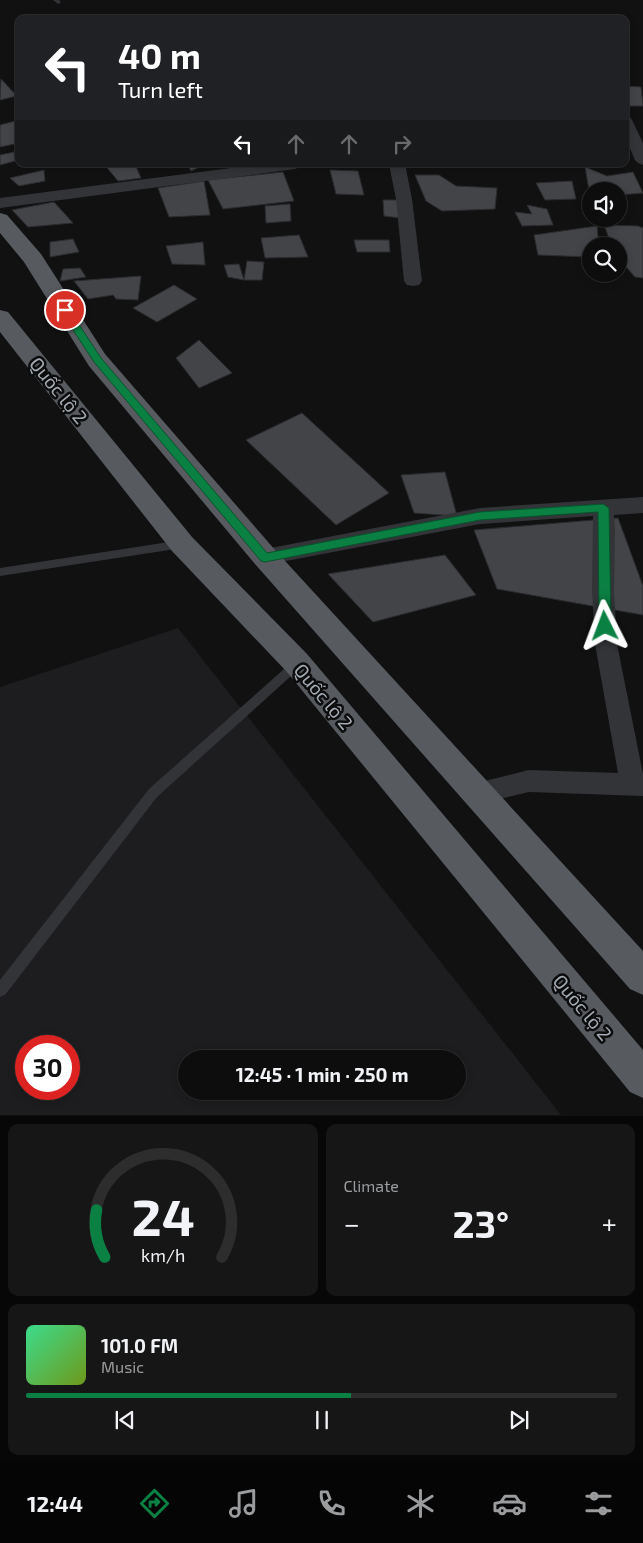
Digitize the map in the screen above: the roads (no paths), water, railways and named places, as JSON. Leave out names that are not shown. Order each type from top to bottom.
[{"type":"highway","points":[[0,219],[33,260],[97,360],[265,558],[643,977]]},
{"type":"highway","name":"Quốc lộ 2","points":[[0,317],[182,544],[298,663],[643,1080]]},
{"type":"street","points":[[629,120],[643,118]]},
{"type":"street","points":[[629,129],[643,160]]},
{"type":"street","points":[[0,203],[272,167]]},
{"type":"street","points":[[399,167],[413,281]]},
{"type":"street","points":[[265,558],[480,516],[643,505]]},
{"type":"street","points":[[478,793],[529,781],[638,784],[606,644],[603,590],[605,530],[603,508]]},
{"type":"lane","points":[[0,572],[182,544]]},
{"type":"lane","points":[[0,990],[152,792],[298,663]]}]
